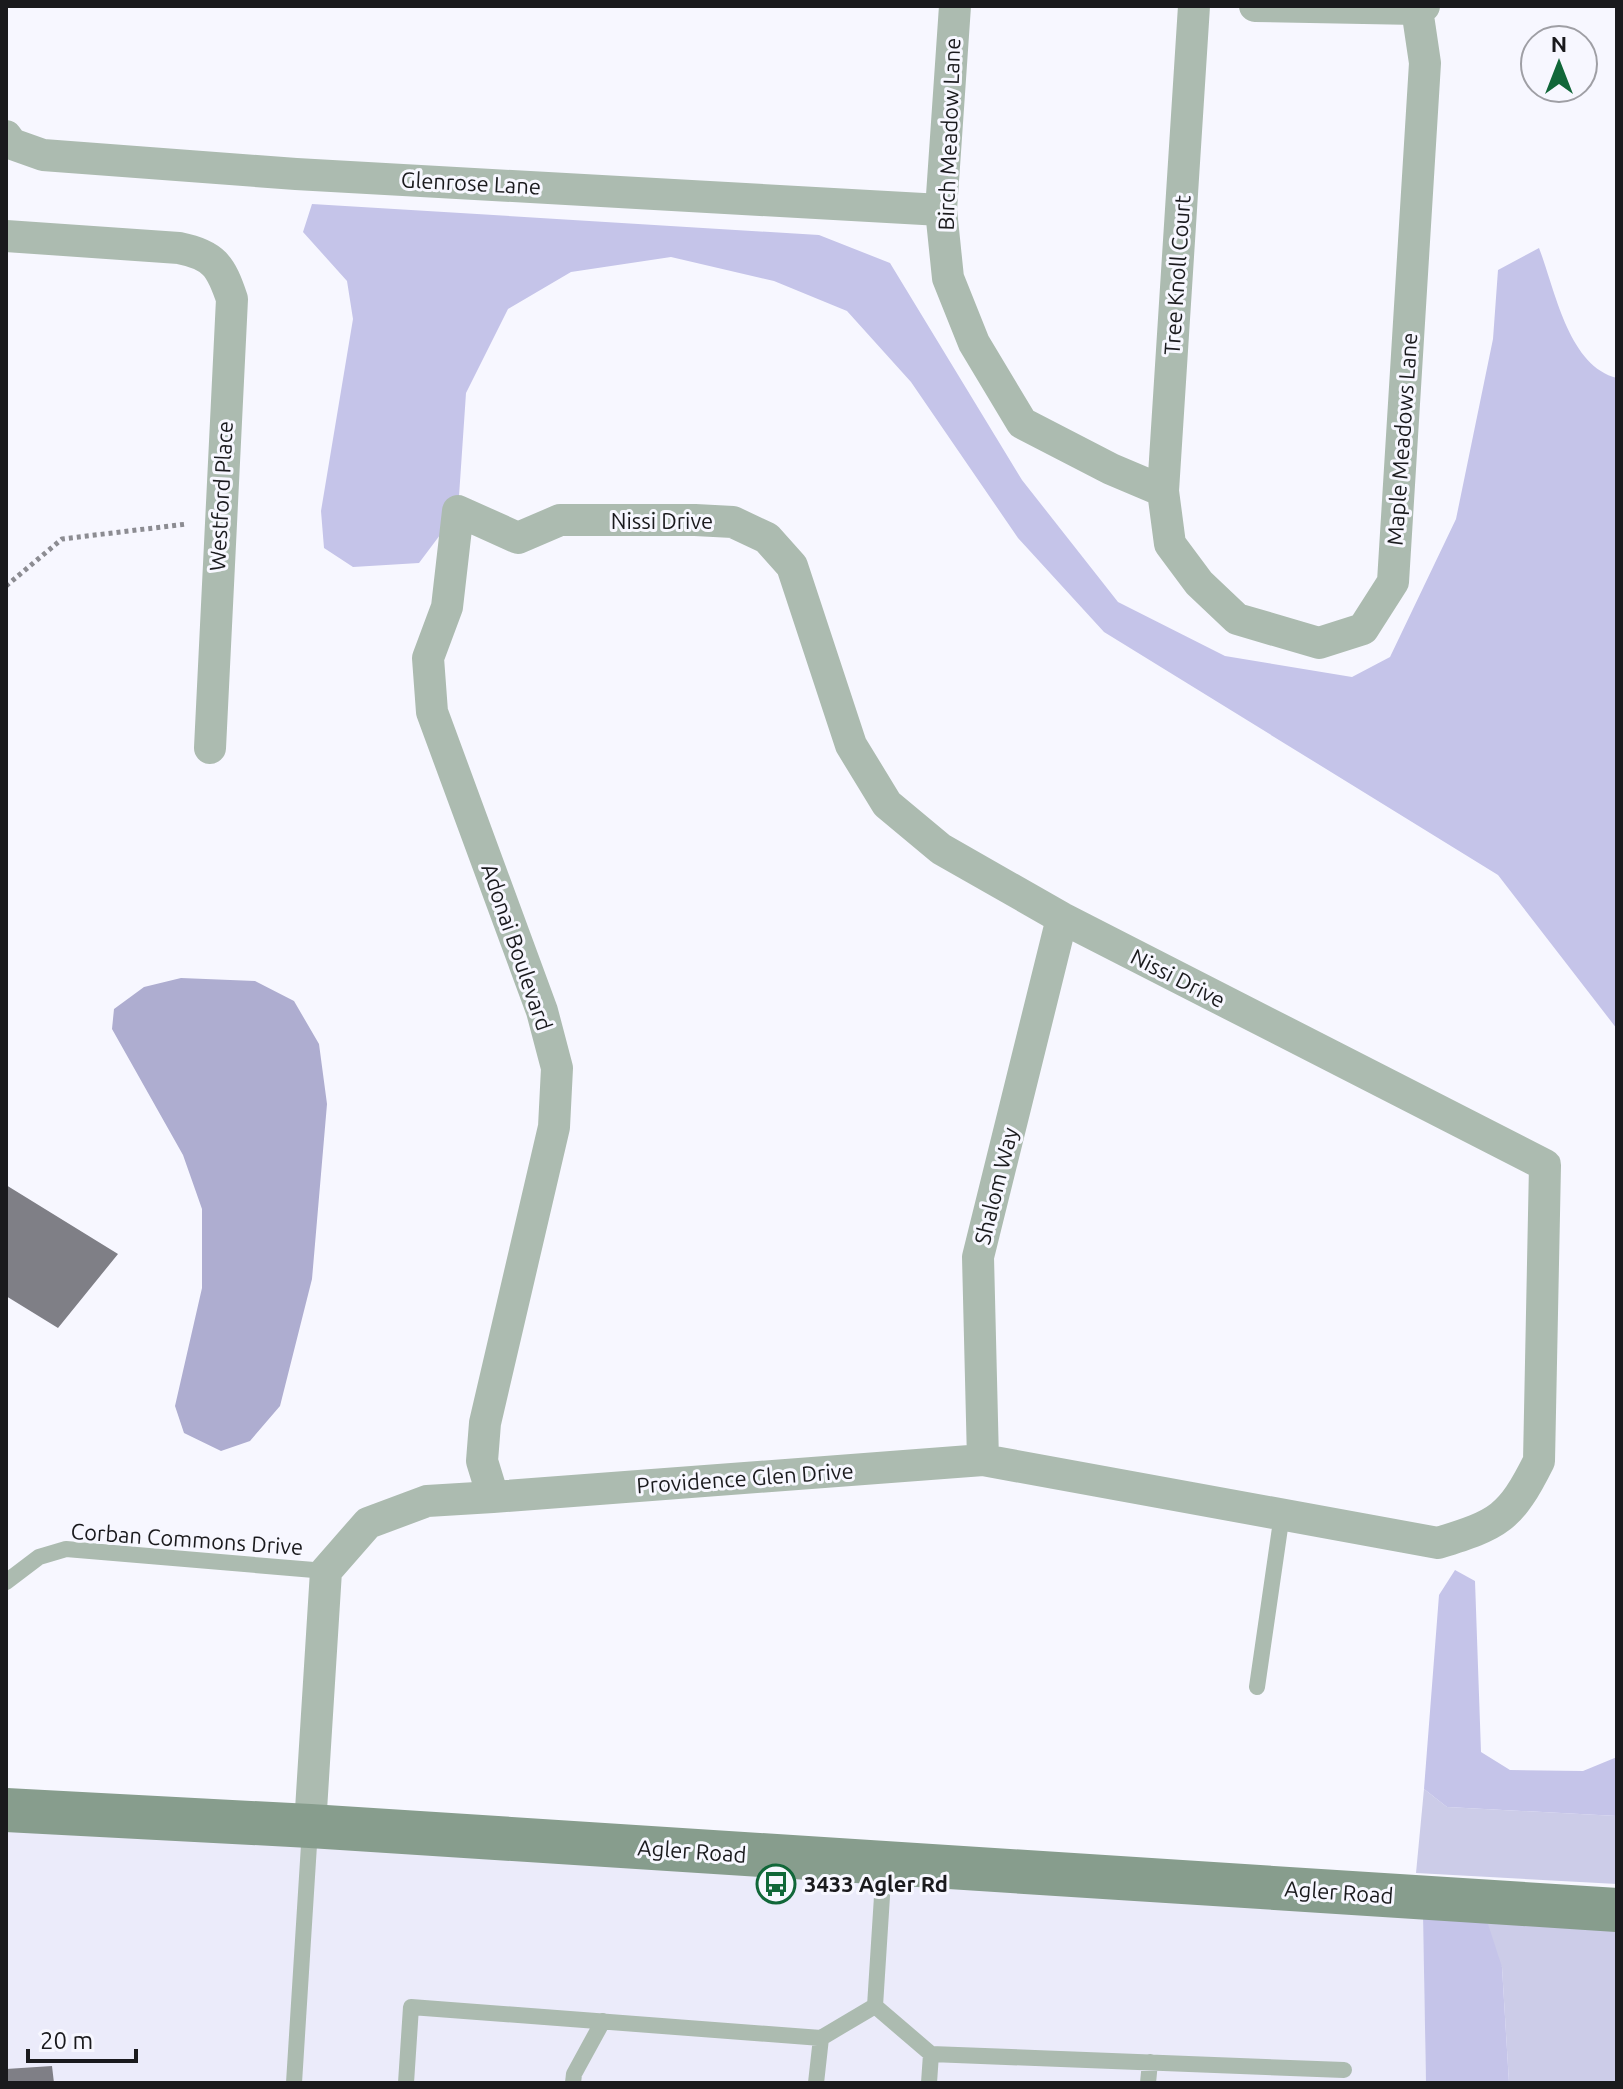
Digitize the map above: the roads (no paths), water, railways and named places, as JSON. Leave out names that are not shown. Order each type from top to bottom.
[{"type":"main road","name":"Agler Road","points":[[6,1810],[310,1826],[1617,1910]]},
{"type":"street","name":"Birch Meadow Lane","points":[[955,6],[941,210],[948,278],[974,343],[1022,423],[1111,469],[1163,491]]},
{"type":"street","name":"Tree Knoll Court","points":[[1170,544],[1163,491],[1194,6]]},
{"type":"street","points":[[1255,6],[1421,8]]},
{"type":"street","name":"Maple Meadows Lane","points":[[1170,544],[1199,583],[1237,619],[1319,643],[1363,629],[1393,582],[1425,63],[1421,8]]},
{"type":"street","name":"Glenrose Lane","points":[[6,136],[12,144],[43,155],[296,174],[941,210]]},
{"type":"street","name":"Westford Place","points":[[6,236],[204,253],[223,273],[232,299],[210,748]]},
{"type":"street","name":"Adonai Boulevard","points":[[493,1497],[482,1461],[485,1423],[554,1127],[557,1068],[542,1011],[432,712],[428,658],[447,607],[458,511],[518,538],[560,520]]},
{"type":"street","name":"Nissi Drive","points":[[560,520],[733,522],[767,538],[792,566],[851,745],[887,804],[941,849],[1062,918],[1545,1165],[1539,1461],[1518,1502],[1486,1528],[1438,1543]]},
{"type":"street","name":"Shalom Way","points":[[983,1460],[978,1257],[1062,918]]},
{"type":"street","name":"Providence Glen Drive","points":[[326,1571],[368,1523],[427,1501],[983,1460],[1438,1543]]},
{"type":"street","points":[[310,1826],[326,1571]]},
{"type":"lane","points":[[1257,1687],[1282,1514]]},
{"type":"lane","name":"Corban Commons Drive","points":[[6,1582],[39,1557],[66,1549],[326,1571]]},
{"type":"lane","points":[[294,2083],[310,1826]]},
{"type":"lane","points":[[875,2006],[884,1863]]},
{"type":"lane","points":[[406,2083],[411,2007],[821,2038],[875,2006]]},
{"type":"lane","points":[[875,2006],[931,2054],[1344,2070]]},
{"type":"lane","points":[[573,2083],[574,2074],[603,2021]]},
{"type":"lane","points":[[816,2083],[821,2038]]},
{"type":"lane","points":[[929,2083],[931,2054]]},
{"type":"lane","points":[[1148,2083],[1150,2062]]},
{"type":"place","name":"3433 Agler Rd","points":[[776,1884]]}]
